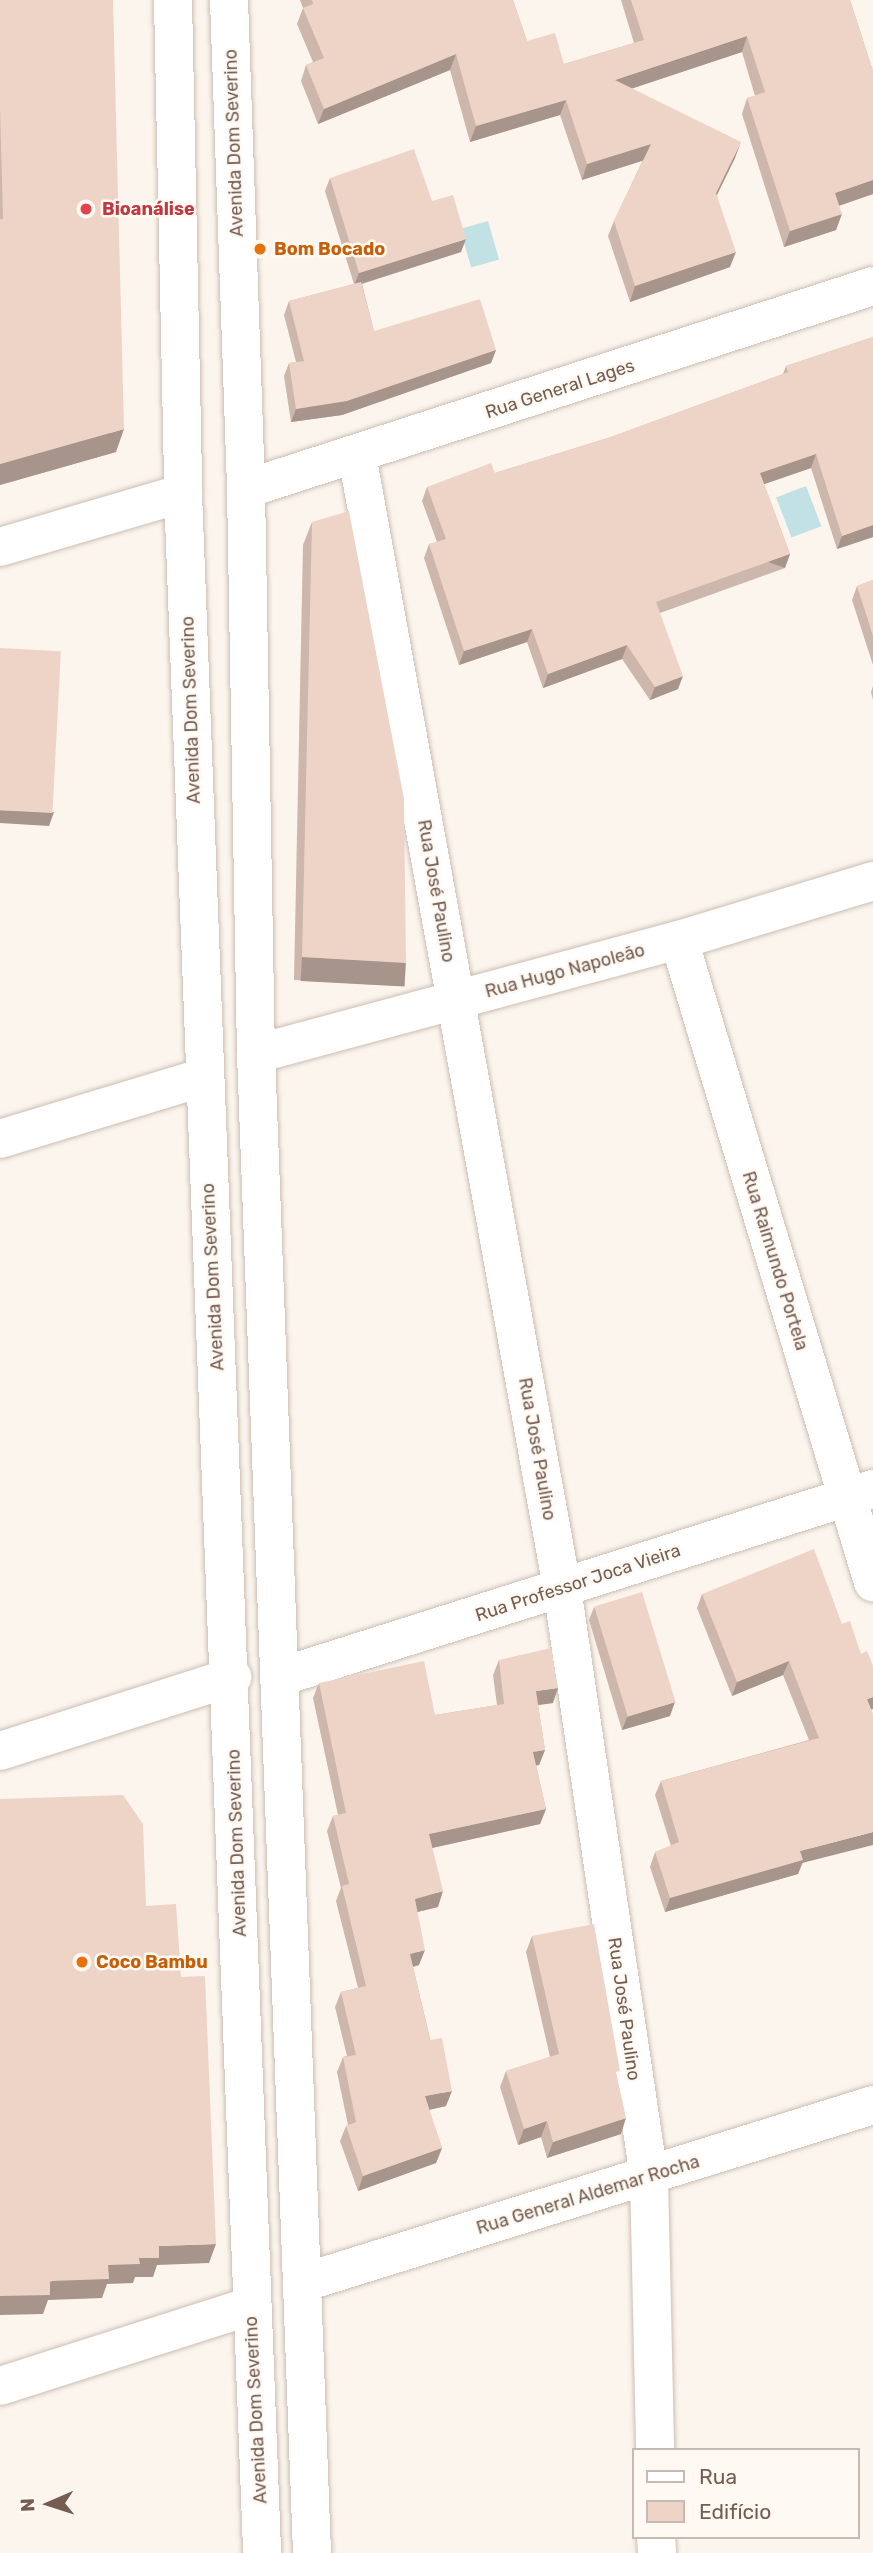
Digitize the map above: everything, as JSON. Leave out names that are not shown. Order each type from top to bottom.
[{"type":"street","name":"Avenida Dom Severino","points":[[173,0],[183,493],[204,1077],[232,1676],[251,2306],[262,2553]]},
{"type":"street","name":"Avenida Dom Severino","points":[[229,0],[246,489],[256,1055],[283,1676],[312,2553]]},
{"type":"street","name":"Rua General Lages","points":[[246,489],[873,286]]},
{"type":"street","name":"Rua José Paulino","points":[[357,455],[562,1588],[649,2177],[654,2448]]},
{"type":"street","points":[[0,547],[183,493]]},
{"type":"street","name":"Rua Hugo Napoleão","points":[[256,1055],[679,940],[873,881]]},
{"type":"street","name":"Rua Raimundo Portela","points":[[679,940],[859,1493],[873,1582]]},
{"type":"street","points":[[0,1139],[204,1077]]},
{"type":"street","name":"Rua Professor Joca Vieira","points":[[283,1676],[859,1493]]},
{"type":"street","points":[[0,1751],[232,1676]]},
{"type":"street","name":"Rua General Aldemar Rocha","points":[[302,2283],[873,2105]]},
{"type":"street","points":[[0,2386],[251,2306]]},
{"type":"water","points":[[488,221],[499,259],[471,267],[460,229]]},
{"type":"water","points":[[806,486],[821,526],[792,538],[776,497]]},
{"type":"building","points":[[0,0],[113,0],[124,429],[0,464],[0,219],[3,219]]},
{"type":"building","points":[[312,0],[513,0],[527,41],[555,33],[564,64],[644,40],[631,0],[850,0],[873,71],[873,180],[835,193],[842,214],[790,231],[747,98],[765,92],[747,36],[615,80],[741,142],[716,193],[736,252],[635,286],[614,221],[651,144],[587,164],[566,100],[476,126],[456,54],[324,109],[306,65],[324,58],[303,8],[313,4]]},
{"type":"building","points":[[414,149],[432,201],[453,195],[466,239],[359,273],[330,178]]},
{"type":"building","points":[[361,282],[374,331],[480,299],[496,350],[347,401],[296,409],[289,363],[304,361],[289,301]]},
{"type":"building","points":[[873,337],[873,525],[842,536],[816,454],[760,473],[790,554],[656,602],[683,676],[655,687],[627,645],[548,674],[532,629],[464,651],[429,544],[446,539],[427,487],[491,463],[495,473],[611,437],[788,372],[786,366]]},
{"type":"building","points":[[349,511],[404,799],[406,963],[302,957],[312,522]]},
{"type":"building","points":[[873,580],[873,636],[857,586]]},
{"type":"building","points":[[0,648],[61,651],[52,813],[0,810]]},
{"type":"building","points":[[814,1549],[842,1624],[850,1621],[861,1654],[867,1651],[873,1666],[873,1697],[867,1699],[873,1714],[873,1832],[800,1851],[803,1860],[670,1898],[655,1852],[679,1842],[661,1781],[819,1738],[789,1661],[737,1682],[702,1594]]},
{"type":"building","points":[[642,1592],[676,1702],[628,1717],[594,1607]]},
{"type":"building","points":[[551,1648],[558,1688],[536,1691],[545,1750],[533,1752],[546,1809],[429,1834],[443,1891],[415,1899],[425,1950],[410,1954],[430,2040],[442,2038],[452,2091],[425,2096],[442,2148],[363,2176],[346,2126],[356,2122],[343,2057],[356,2055],[341,1992],[366,1986],[342,1886],[349,1884],[333,1816],[346,1813],[319,1683],[424,1661],[435,1715],[504,1704],[499,1660]]},
{"type":"building","points":[[123,1795],[143,1824],[146,1906],[176,1904],[181,1977],[205,1976],[216,2244],[159,2246],[159,2258],[139,2258],[140,2264],[108,2265],[109,2279],[50,2281],[50,2295],[0,2296],[0,1799]]},
{"type":"building","points":[[594,1924],[620,2071],[616,2072],[626,2118],[553,2142],[547,2121],[524,2129],[506,2071],[559,2054],[532,1936]]},
{"type":"place","name":"Bioanálise","points":[[86,209]]},
{"type":"place","name":"Bom Bocado","points":[[260,249]]},
{"type":"place","name":"Coco Bambu","points":[[82,1962]]}]
